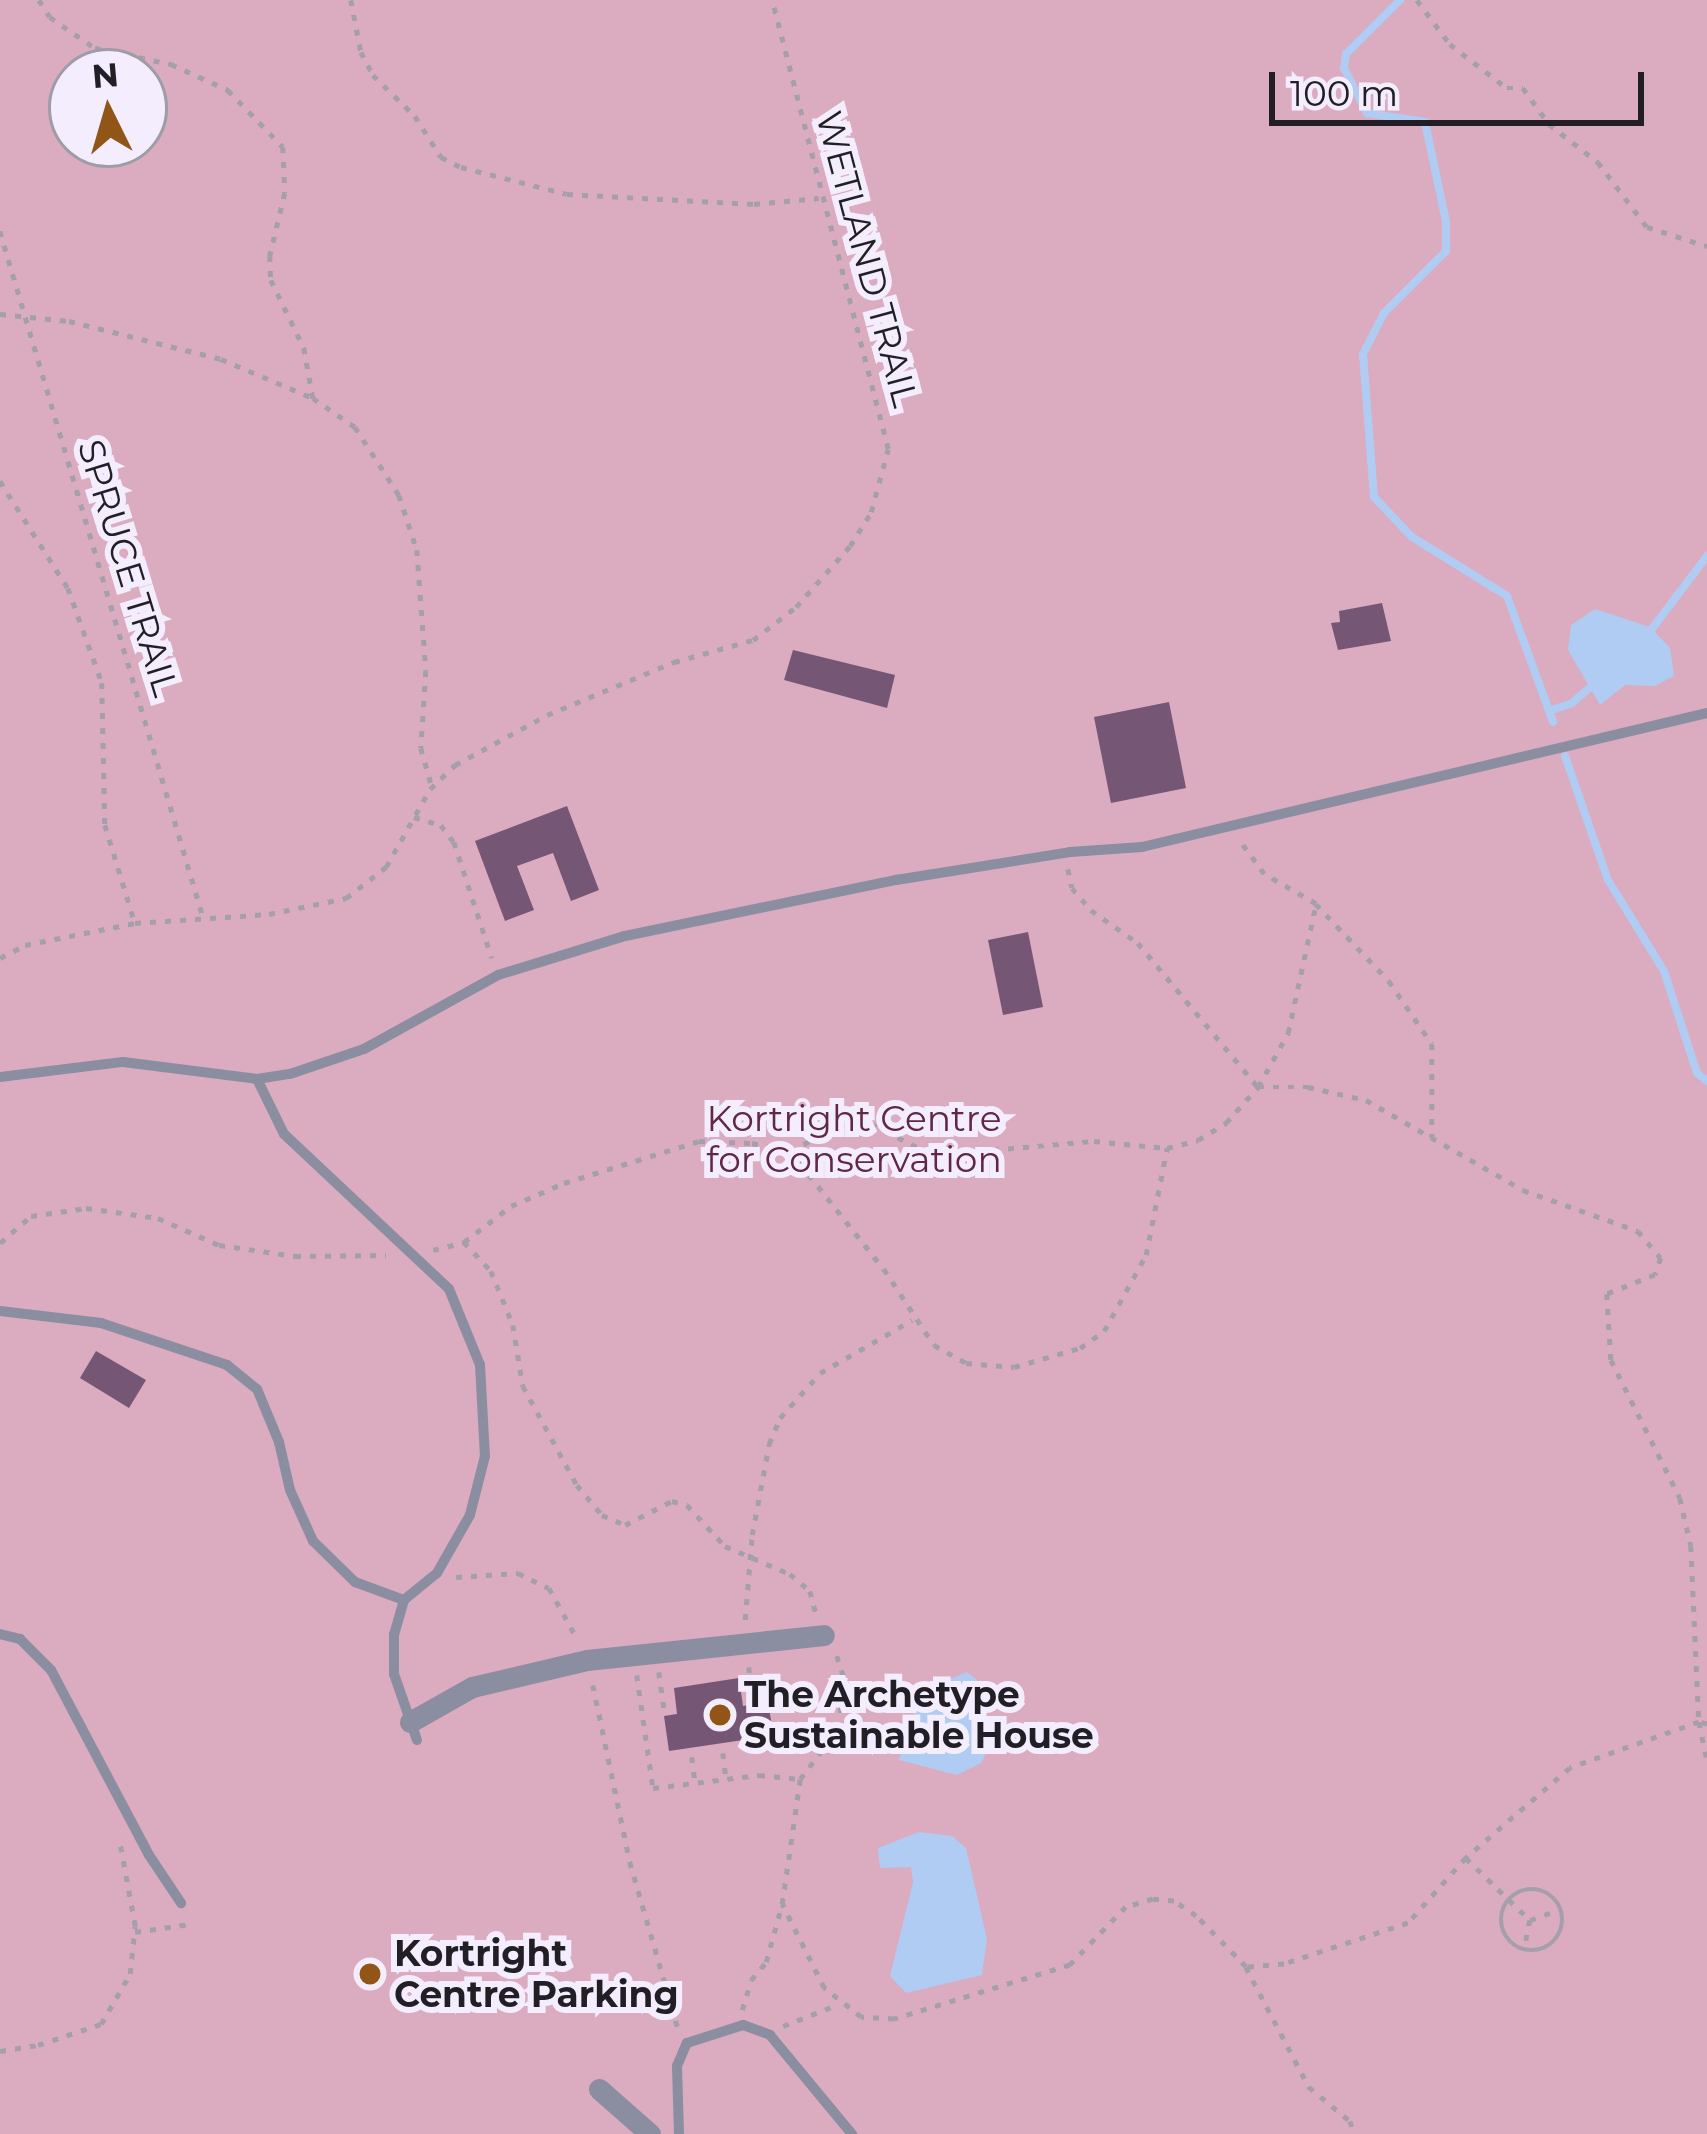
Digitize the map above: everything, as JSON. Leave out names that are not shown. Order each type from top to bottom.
[{"type":"street","points":[[414,1731],[472,1688],[587,1660],[824,1635]]},
{"type":"street","points":[[599,2089],[650,2134]]},
{"type":"lane","points":[[0,1077],[123,1062],[257,1079],[331,1063],[364,1049],[498,974],[675,925],[1070,852],[1142,847],[1707,713]]},
{"type":"lane","points":[[257,1079],[284,1134],[449,1288],[470,1331],[486,1406],[485,1456],[470,1515],[436,1573],[404,1600],[394,1634],[394,1674],[414,1731]]},
{"type":"lane","points":[[0,1311],[101,1323],[227,1365],[256,1389],[279,1442],[290,1490],[313,1541],[355,1582],[404,1600]]},
{"type":"lane","points":[[0,1634],[20,1639],[51,1670],[148,1855],[181,1903]]},
{"type":"lane","points":[[679,2134],[677,2066],[687,2043],[736,2027],[759,2028],[770,2035],[853,2134]]},
{"type":"path","points":[[39,0],[50,17],[95,48],[171,64],[228,90],[283,146],[284,193],[270,256],[271,280],[304,348],[314,398]]},
{"type":"path","points":[[352,0],[361,52],[373,75],[415,116],[441,157],[461,167],[567,194],[754,203],[821,198]]},
{"type":"path","name":"WETLAND TRAIL","points":[[0,958],[26,945],[135,923],[204,920],[346,898],[386,867],[433,787],[483,747],[674,662],[753,640],[786,616],[850,546],[871,512],[888,449],[772,0]]},
{"type":"path","points":[[1417,0],[1445,37],[1481,71],[1507,88],[1523,88],[1550,124],[1615,180],[1647,227],[1707,246]]},
{"type":"path","name":"SPRUCE TRAIL","points":[[0,231],[204,920]]},
{"type":"path","points":[[0,314],[69,321],[221,359],[314,398],[356,427],[378,456],[408,519],[424,623],[422,748],[433,787]]},
{"type":"path","points":[[0,481],[68,588],[102,683],[105,825],[135,923]]},
{"type":"path","points":[[414,817],[441,825],[454,842],[498,974]]},
{"type":"path","points":[[1229,826],[1264,874],[1316,904],[1389,980],[1432,1043],[1432,1139]]},
{"type":"path","points":[[1070,852],[1072,888],[1091,910],[1138,943],[1258,1087]]},
{"type":"path","points":[[0,1243],[31,1216],[86,1208],[158,1218],[218,1245],[276,1253],[416,1255],[464,1242],[529,1198],[699,1141],[790,1151],[842,1125],[871,1124],[933,1155],[1094,1142],[1167,1148],[1198,1140],[1226,1123],[1258,1087],[1288,1034],[1316,904]]},
{"type":"path","points":[[1258,1087],[1307,1087],[1366,1100],[1523,1190],[1638,1231],[1661,1258],[1655,1275],[1607,1294],[1611,1360],[1680,1498],[1691,1546],[1707,1759]]},
{"type":"path","points":[[790,1151],[884,1269],[934,1345],[966,1363],[1014,1367],[1080,1348],[1104,1331],[1146,1255],[1167,1148]]},
{"type":"path","points":[[464,1242],[491,1271],[513,1325],[523,1386],[577,1485],[602,1514],[625,1525],[673,1501],[687,1505],[725,1546],[750,1553],[810,1591],[824,1635],[838,1655],[844,1704],[839,1728],[800,1779],[782,1904],[766,1962],[751,1980],[736,2027]]},
{"type":"path","points":[[752,1697],[746,1644],[750,1553],[769,1444],[780,1418],[820,1373],[914,1320]]},
{"type":"path","points":[[445,1579],[518,1573],[549,1588],[587,1660],[630,1862],[680,2034],[687,2043]]},
{"type":"path","points":[[645,1656],[653,1788],[784,1774],[800,1779]]},
{"type":"path","points":[[645,1656],[664,1708]]},
{"type":"path","points":[[1246,1967],[1284,1964],[1408,1923],[1466,1858],[1570,1768],[1703,1723]]},
{"type":"path","points":[[723,1753],[727,1779]]},
{"type":"path","points":[[692,1757],[696,1783]]},
{"type":"path","points":[[0,2051],[38,2045],[101,2024],[130,1973],[134,1932],[117,1825]]},
{"type":"path","points":[[1466,1858],[1530,1920]]},
{"type":"path","points":[[1508,1899],[1536,1889],[1554,1898],[1561,1909],[1563,1925],[1553,1943],[1524,1951]]},
{"type":"path","points":[[782,1904],[824,1988],[839,2004],[861,2017],[894,2019],[1070,1965],[1126,1906],[1153,1899],[1174,1901],[1196,1916],[1246,1967],[1309,2086],[1350,2121],[1355,2134]]},
{"type":"path","points":[[1508,1899],[1502,1929],[1524,1951]]},
{"type":"path","points":[[1530,1920],[1561,1909]]},
{"type":"path","points":[[1524,1951],[1530,1920]]},
{"type":"path","points":[[134,1932],[189,1924]]},
{"type":"path","points":[[770,2035],[839,2004]]},
{"type":"green space","name":"Kortright Centre for Conservation","points":[[0,0],[1707,0],[1707,2134],[0,2134]]},
{"type":"water","points":[[1595,609],[1650,627],[1670,648],[1674,676],[1655,686],[1625,685],[1600,705],[1568,650],[1571,625]]},
{"type":"water","points":[[967,1672],[986,1687],[982,1718],[994,1737],[981,1763],[957,1775],[899,1760],[921,1691]]},
{"type":"water","points":[[919,1832],[952,1836],[966,1848],[987,1939],[982,1975],[906,1993],[890,1976],[913,1882],[911,1867],[880,1868],[878,1848]]},
{"type":"building","points":[[1382,603],[1391,641],[1338,650],[1331,623],[1340,622],[1339,611]]},
{"type":"building","points":[[793,650],[895,675],[887,708],[784,680]]},
{"type":"building","points":[[1169,702],[1186,788],[1111,803],[1094,717]]},
{"type":"building","points":[[567,806],[599,890],[571,901],[553,853],[517,866],[534,910],[505,921],[475,841]]},
{"type":"building","points":[[1028,932],[1043,1007],[1003,1015],[988,940]]},
{"type":"building","points":[[96,1351],[146,1380],[129,1408],[80,1378]]},
{"type":"building","name":"The Archetype Sustainable House","points":[[739,1678],[743,1706],[768,1702],[775,1744],[751,1747],[750,1739],[669,1751],[664,1716],[677,1714],[674,1688]]},
{"type":"waterway","points":[[1400,0],[1346,54],[1344,68],[1367,113],[1425,122],[1446,222],[1446,251],[1384,313],[1363,354],[1374,497],[1412,537],[1507,596],[1553,722]]},
{"type":"waterway","points":[[1648,634],[1707,556]]},
{"type":"waterway","points":[[1549,711],[1572,703],[1597,681]]},
{"type":"waterway","points":[[1565,756],[1608,880],[1664,971],[1697,1073],[1707,1081]]},
{"type":"place","name":"The Archetype Sustainable House","points":[[720,1715]]},
{"type":"place","name":"Kortright Centre Parking","points":[[370,1974]]}]
